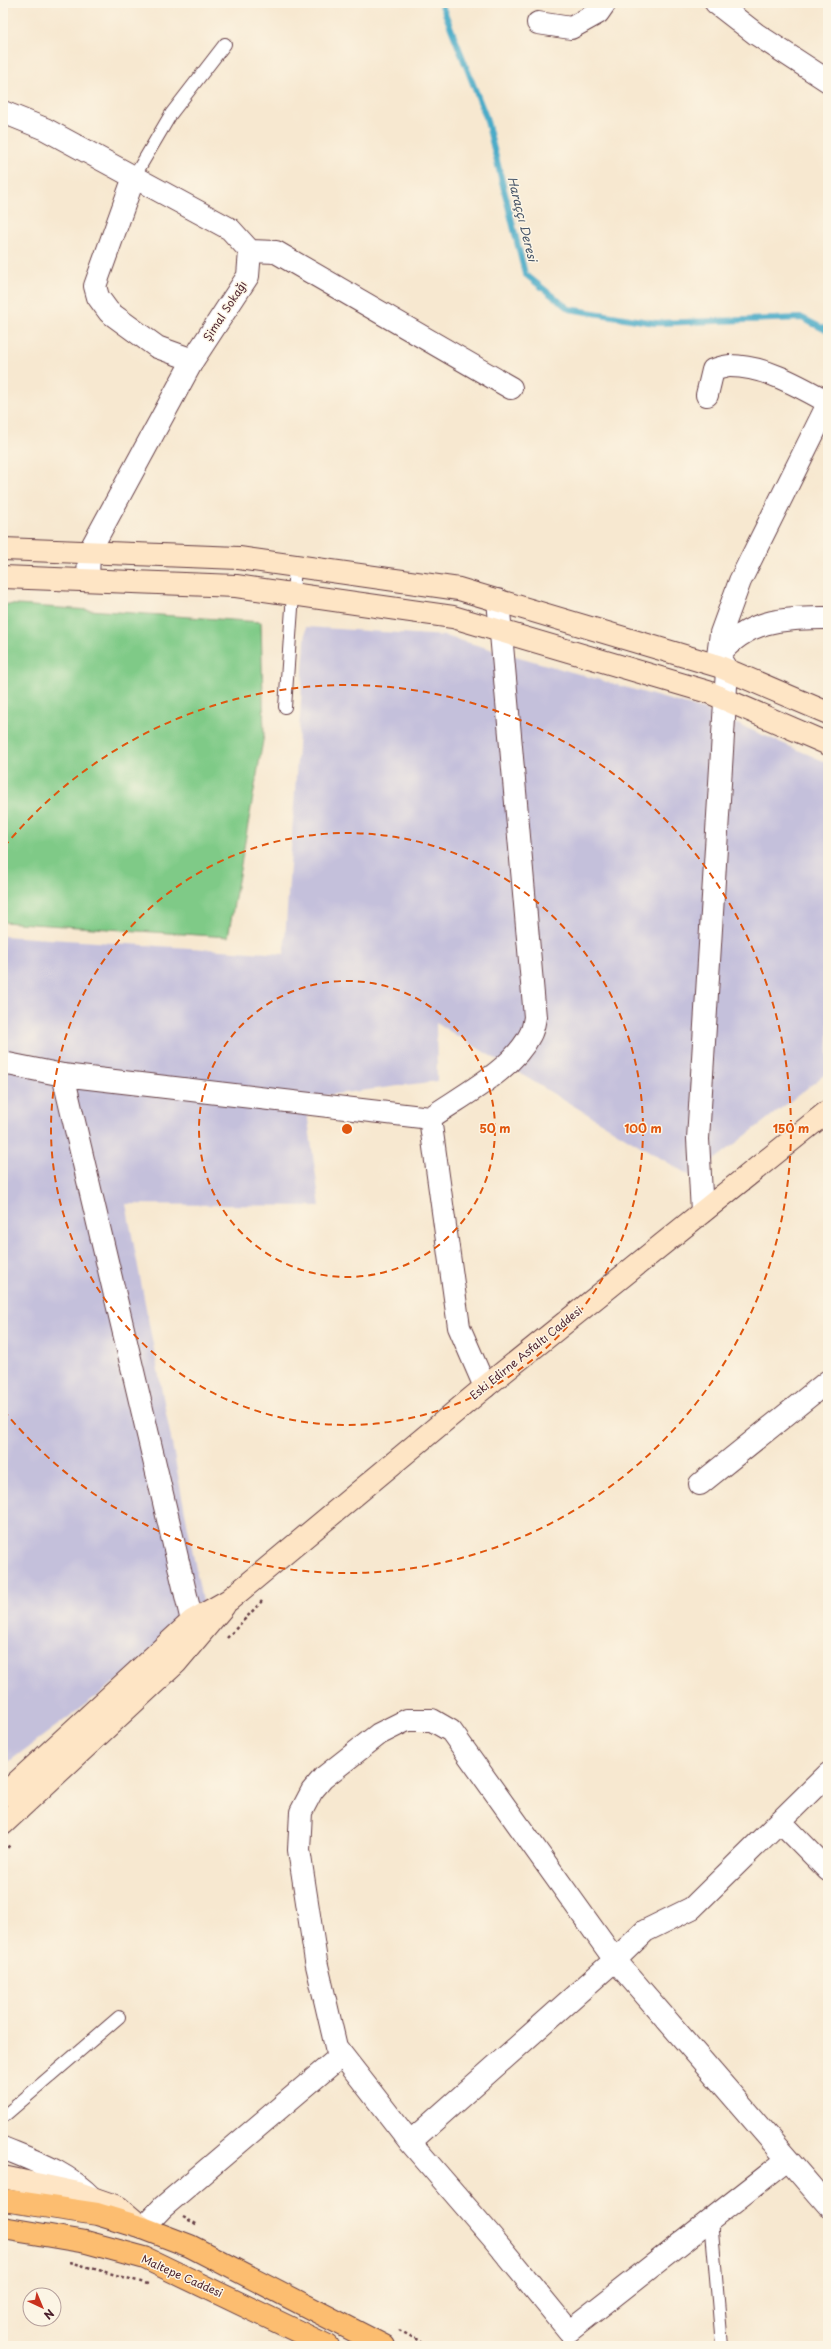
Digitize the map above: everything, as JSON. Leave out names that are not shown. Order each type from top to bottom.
[{"type":"main road","points":[[3,549],[239,558],[459,589],[723,663],[828,713]]},
{"type":"main road","points":[[3,577],[236,586],[453,616],[708,692],[828,744]]},
{"type":"main road","name":"Eski Edirne Asfaltı Caddesi","points":[[229,1600],[485,1387],[828,1112]]},
{"type":"main road","points":[[3,1795],[192,1621],[229,1600]]},
{"type":"main road","points":[[3,1824],[176,1663],[208,1628],[229,1600]]},
{"type":"main road","points":[[3,2178],[78,2193],[118,2207],[143,2228]]},
{"type":"main road","points":[[3,2200],[97,2214],[143,2228],[190,2246],[384,2346]]},
{"type":"main road","name":"Maltepe Caddesi","points":[[3,2228],[86,2242],[144,2258],[328,2346]]},
{"type":"street","points":[[538,23],[571,28],[598,13],[605,3]]},
{"type":"street","points":[[716,3],[756,34],[828,81]]},
{"type":"street","points":[[3,112],[45,129],[230,229],[250,251],[276,252],[511,388]]},
{"type":"street","points":[[134,177],[96,286],[98,297],[109,312],[157,347],[193,360]]},
{"type":"street","name":"Şimal Sokağı","points":[[88,580],[89,552],[193,360],[248,276],[250,251]]},
{"type":"street","points":[[702,1212],[698,1139],[725,700],[721,633],[740,581],[828,403],[759,370],[730,366],[712,370],[707,395]]},
{"type":"street","points":[[3,1063],[63,1075],[430,1118],[497,1072],[520,1050],[531,1034],[535,1017],[498,600]]},
{"type":"street","points":[[723,663],[731,640],[756,626],[791,618],[828,618]]},
{"type":"street","points":[[63,1075],[192,1621]]},
{"type":"street","points":[[430,1118],[459,1327],[485,1387]]},
{"type":"street","points":[[700,1484],[828,1381]]},
{"type":"street","points":[[787,2160],[569,2331],[492,2236],[410,2142],[336,2046],[316,1961],[299,1850],[301,1812],[312,1791],[323,1778],[379,1734],[407,1720],[420,1718],[432,1720],[451,1732],[615,1960],[828,2206]]},
{"type":"street","points":[[410,2142],[615,1960],[645,1931],[692,1908],[828,1774]]},
{"type":"street","points":[[780,1821],[828,1870]]},
{"type":"street","points":[[143,2228],[163,2207],[342,2055]]},
{"type":"street","points":[[3,2148],[62,2173],[78,2184],[93,2199]]},
{"type":"lane","points":[[134,177],[171,114],[225,44]]},
{"type":"lane","points":[[285,707],[295,566]]},
{"type":"lane","points":[[3,2117],[119,2017]]},
{"type":"lane","points":[[711,2220],[722,2346]]},
{"type":"path","points":[[66,2261],[151,2285]]},
{"type":"shaded area","points":[[306,627],[445,636],[705,710],[828,763],[828,1072],[692,1177],[436,1023],[437,1081],[305,1098],[320,1206],[126,1204],[204,1611],[130,1671],[3,1766],[3,936],[284,954]]},
{"type":"green space","points":[[3,604],[261,622],[264,735],[228,937],[3,922]]},
{"type":"waterway","name":"Haraççı Deresi","points":[[441,3],[486,117],[525,274],[569,309],[655,323],[802,318],[828,331]]}]
